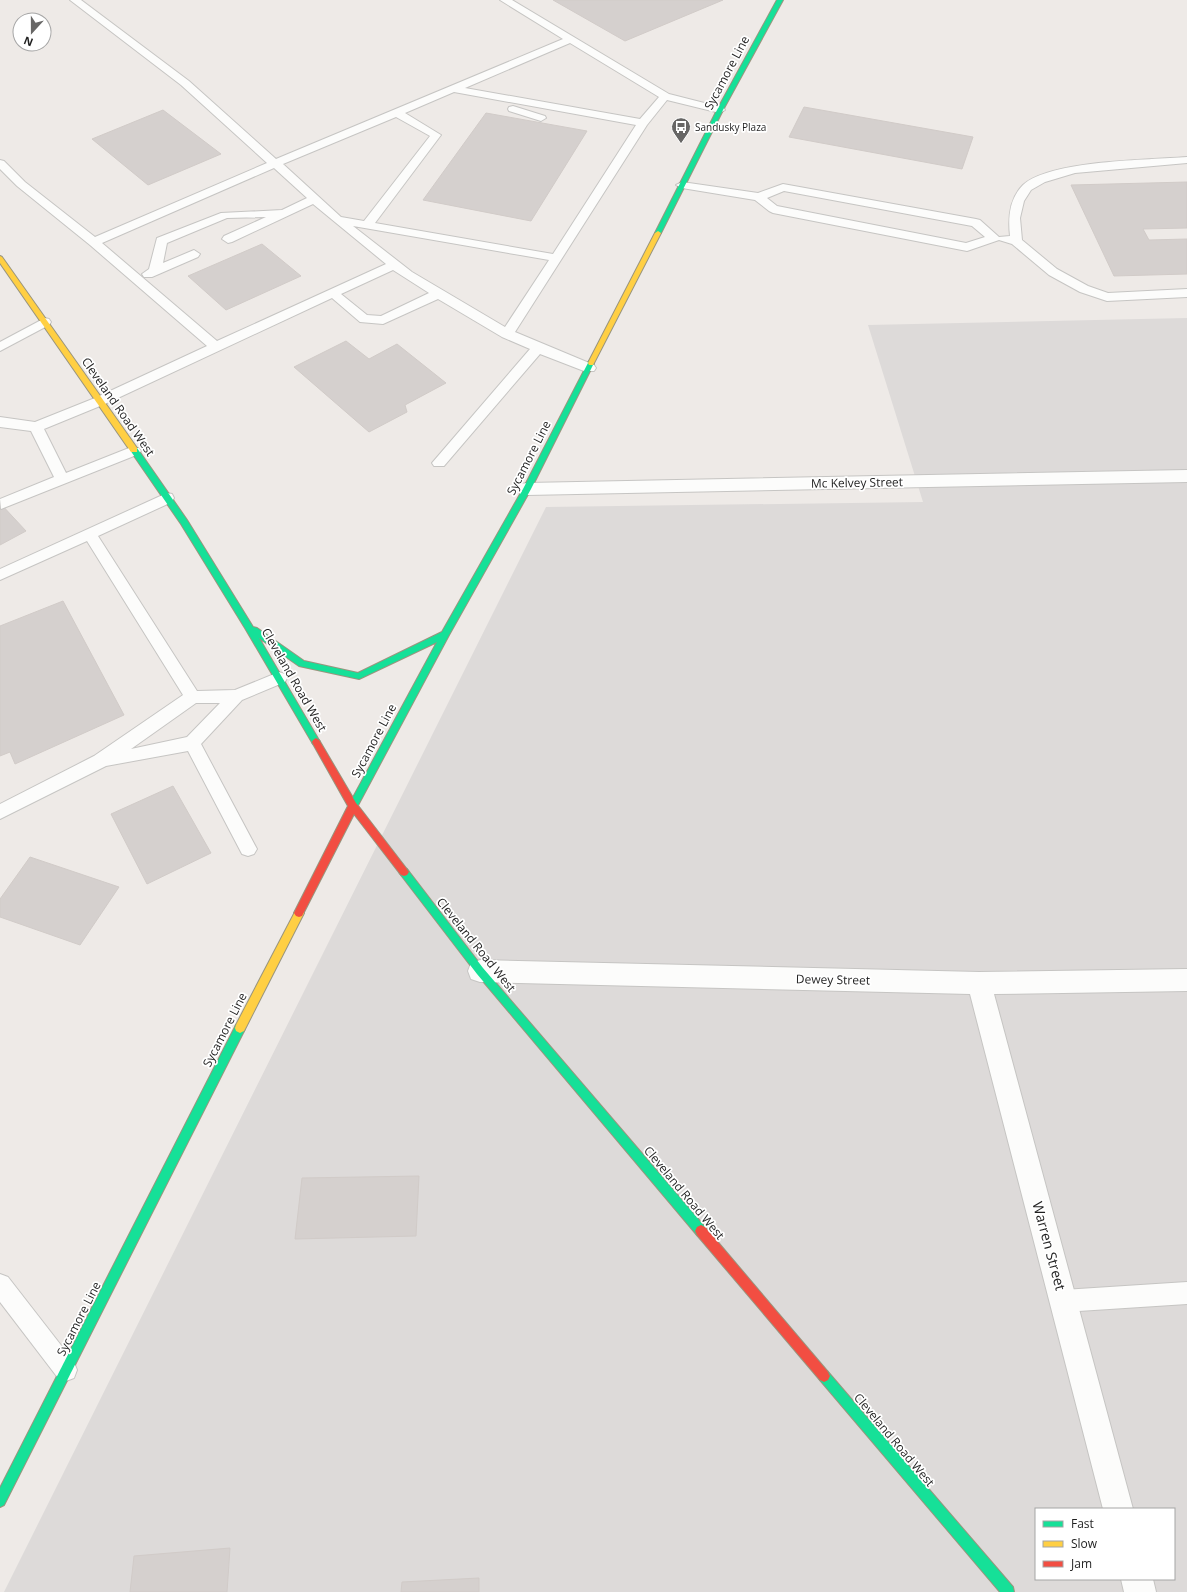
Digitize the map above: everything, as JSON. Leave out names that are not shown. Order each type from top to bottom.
[{"type":"main road","name":"Sycamore Line","points":[[0,1500],[352,806],[445,634],[527,489],[720,110],[780,0]]},
{"type":"main road","name":"Cleveland Road West","points":[[0,258],[184,522],[279,678],[352,806],[480,971],[1008,1592]]},
{"type":"main road","points":[[248,626],[302,664],[359,676],[445,634]]},
{"type":"street","name":"Mc Kelvey Street","points":[[527,489],[1187,476]]},
{"type":"street","name":"Dewey Street","points":[[480,971],[979,983],[1187,980]]},
{"type":"street","name":"Warren Street","points":[[979,983],[1118,1508]]},
{"type":"street","points":[[1137,1580],[1140,1592]]},
{"type":"lane","points":[[75,0],[185,82],[274,164],[338,220],[394,265],[438,294],[507,334],[589,368]]},
{"type":"lane","points":[[505,0],[665,96],[720,110]]},
{"type":"lane","points":[[94,242],[274,164],[571,39]]},
{"type":"lane","points":[[455,88],[643,123]]},
{"type":"lane","points":[[492,96],[519,113],[542,118]]},
{"type":"lane","points":[[507,334],[643,123],[665,96]]},
{"type":"lane","points":[[368,224],[436,135],[397,113]]},
{"type":"lane","points":[[569,121],[620,119]]},
{"type":"lane","points":[[1016,241],[1013,224],[1015,207],[1025,191],[1045,176],[1073,169],[1187,160]]},
{"type":"lane","points":[[0,163],[21,184],[94,242],[216,346]]},
{"type":"lane","points":[[682,185],[759,197],[783,187],[976,223],[994,238]]},
{"type":"lane","points":[[759,197],[773,209],[967,247],[994,238],[1016,241],[1053,272],[1084,289],[1107,297],[1187,293]]},
{"type":"lane","points":[[228,239],[314,199]]},
{"type":"lane","points":[[155,271],[162,241],[225,215],[283,213]]},
{"type":"lane","points":[[338,220],[557,258]]},
{"type":"lane","points":[[137,280],[194,254]]},
{"type":"lane","points":[[0,422],[3,421],[36,427],[100,401],[216,346],[334,294],[394,265]]},
{"type":"lane","points":[[334,294],[364,319],[383,320],[438,294]]},
{"type":"lane","points":[[0,347],[44,322]]},
{"type":"lane","points":[[439,463],[538,348]]},
{"type":"lane","points":[[36,427],[62,479]]},
{"type":"lane","points":[[1,504],[134,451]]},
{"type":"lane","points":[[0,575],[167,498]]},
{"type":"lane","points":[[90,533],[193,697]]},
{"type":"lane","points":[[0,812],[100,761],[193,697],[236,696],[279,678]]},
{"type":"lane","points":[[100,761],[192,743],[236,696]]},
{"type":"lane","points":[[192,743],[248,850]]},
{"type":"lane","points":[[0,1285],[66,1370]]},
{"type":"lane","points":[[1063,1301],[1187,1293]]},
{"type":"shaded area","points":[[1187,318],[1187,1592],[4,1592],[546,507],[923,502],[868,325]]},
{"type":"building","points":[[553,0],[723,0],[625,41]]},
{"type":"building","points":[[804,107],[973,137],[962,169],[789,137]]},
{"type":"building","points":[[163,110],[221,154],[148,185],[92,139]]},
{"type":"building","points":[[486,113],[587,131],[531,221],[423,200]]},
{"type":"building","points":[[1187,182],[1187,228],[1143,229],[1149,240],[1187,239],[1187,274],[1114,276],[1071,185]]},
{"type":"building","points":[[262,244],[301,276],[226,310],[188,276]]},
{"type":"building","points":[[346,341],[369,359],[397,344],[446,383],[405,405],[407,412],[369,432],[294,367]]},
{"type":"building","points":[[0,503],[26,531],[0,545]]},
{"type":"building","points":[[63,601],[124,715],[15,764],[10,752],[0,756],[0,626]]},
{"type":"building","points":[[173,786],[211,853],[147,884],[111,814]]},
{"type":"building","points":[[30,857],[119,887],[80,945],[0,917],[0,899]]},
{"type":"building","points":[[419,1176],[416,1236],[295,1239],[302,1178]]},
{"type":"building","points":[[230,1548],[227,1592],[130,1592],[134,1556]]},
{"type":"building","points":[[479,1578],[479,1592],[401,1592],[402,1582]]},
{"type":"traffic: fast","points":[[658,233],[720,110],[780,0]]},
{"type":"traffic: fast","points":[[353,806],[445,634],[527,489],[591,363]]},
{"type":"traffic: fast","points":[[134,450],[184,522],[248,626],[316,742]]},
{"type":"traffic: fast","points":[[254,630],[302,664],[359,676],[445,634]]},
{"type":"traffic: fast","points":[[404,872],[480,971],[701,1231]]},
{"type":"traffic: fast","points":[[0,1501],[240,1028]]},
{"type":"traffic: fast","points":[[824,1376],[1008,1592]]},
{"type":"traffic: slow","points":[[591,363],[658,233]]},
{"type":"traffic: slow","points":[[0,258],[134,450]]},
{"type":"traffic: slow","points":[[240,1028],[299,913]]},
{"type":"traffic: jam","points":[[316,742],[353,806],[404,872]]},
{"type":"traffic: jam","points":[[299,913],[353,806]]},
{"type":"traffic: jam","points":[[701,1231],[824,1376]]},
{"type":"place","name":"Sandusky Plaza","points":[[681,144]]}]
